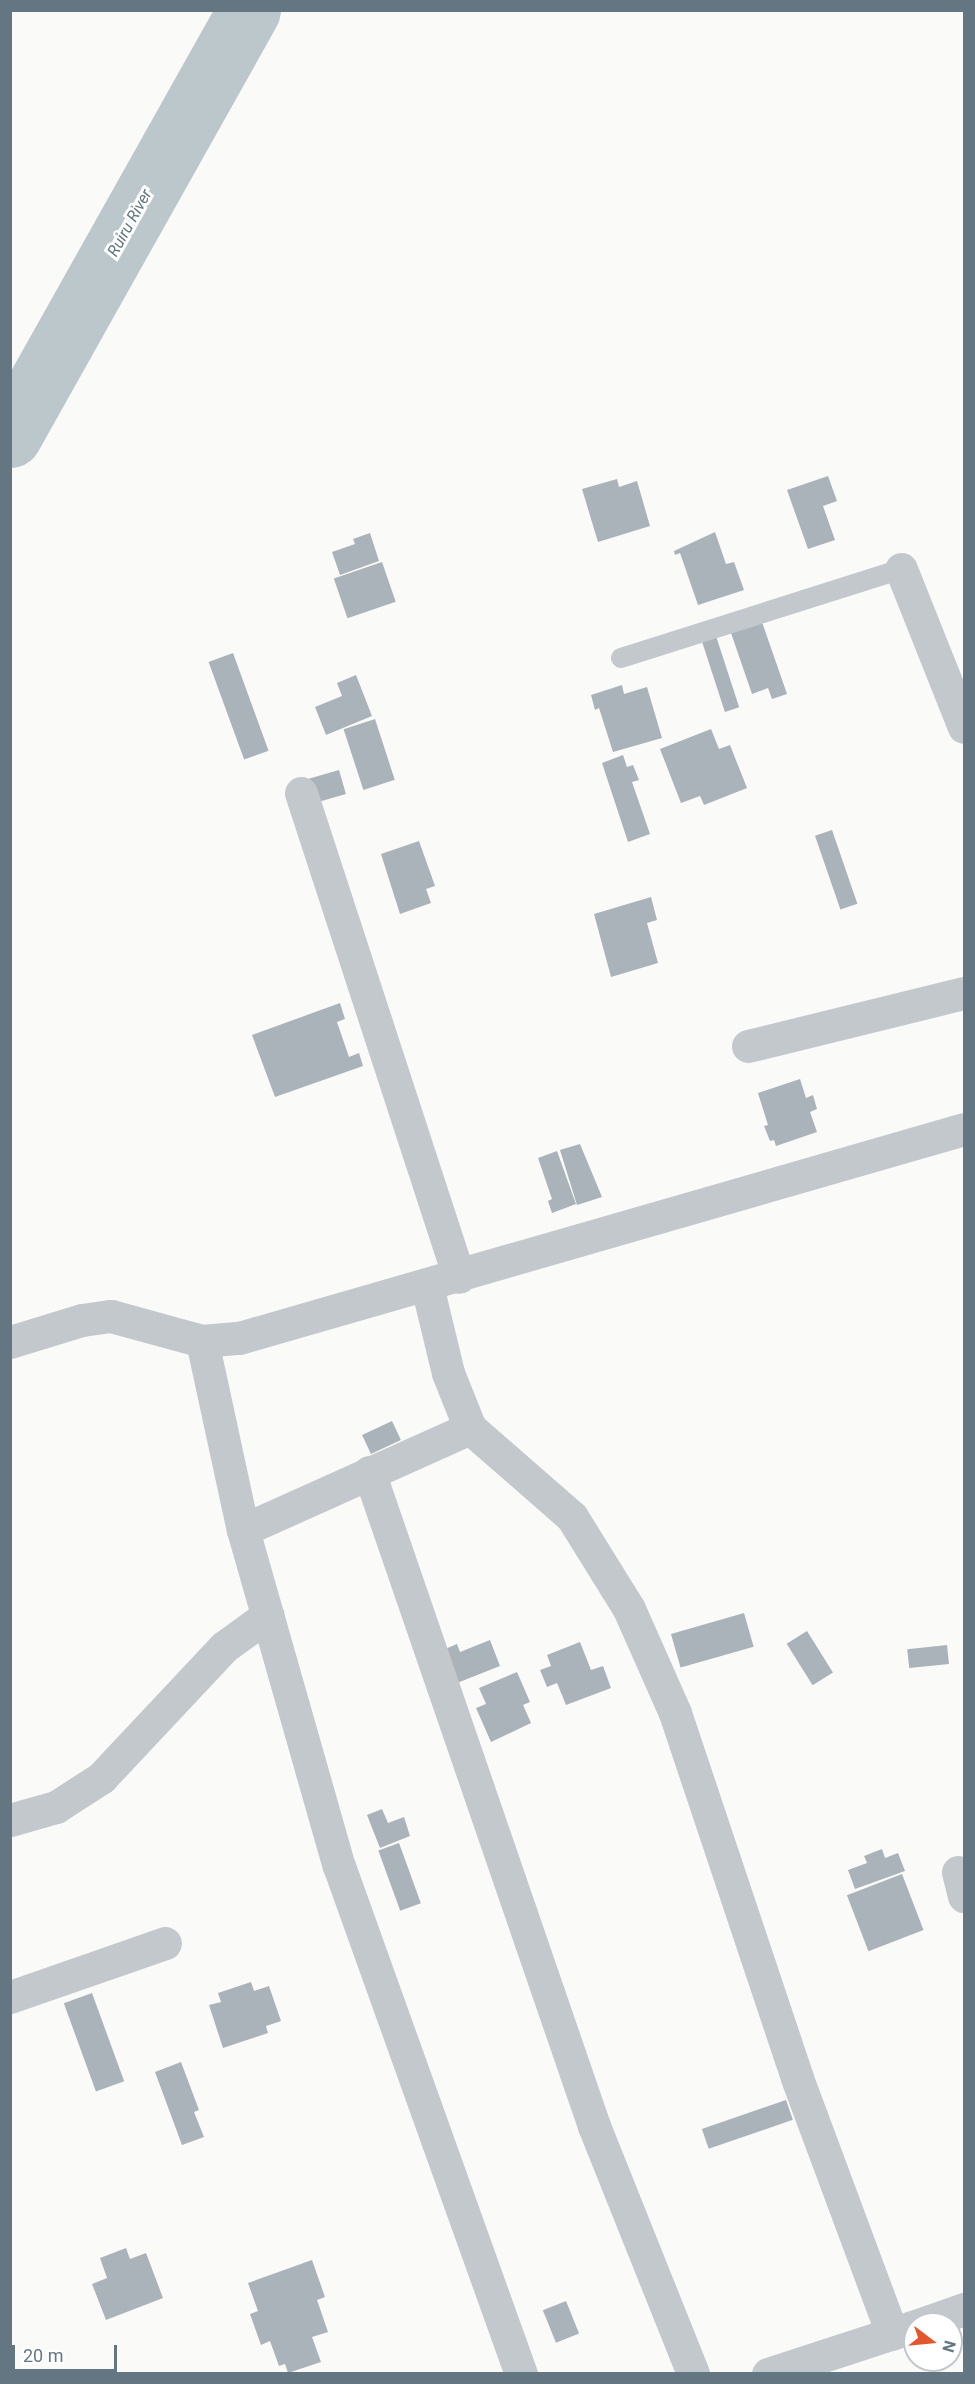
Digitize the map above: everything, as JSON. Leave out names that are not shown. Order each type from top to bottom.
[{"type":"street","points":[[901,569],[964,727]]},
{"type":"street","points":[[301,793],[459,1277]]},
{"type":"street","points":[[748,1046],[964,993]]},
{"type":"street","points":[[10,1342],[82,1320],[111,1316],[202,1341],[239,1338],[459,1277],[964,1129]]},
{"type":"street","points":[[427,1286],[448,1372],[470,1428],[572,1516],[629,1609],[675,1713],[797,2078],[903,2313]]},
{"type":"street","points":[[202,1341],[243,1530],[339,1866],[521,2373]]},
{"type":"street","points":[[243,1530],[470,1428]]},
{"type":"street","points":[[369,1472],[594,2126],[693,2373]]},
{"type":"street","points":[[10,1820],[56,1807],[101,1778],[224,1647],[268,1615]]},
{"type":"street","points":[[10,1997],[165,1943]]},
{"type":"street","points":[[785,2371],[903,2330]]},
{"type":"lane","points":[[621,658],[901,569]]},
{"type":"building","points":[[828,476],[837,501],[823,506],[835,540],[808,549],[787,490]]},
{"type":"building","points":[[617,479],[619,487],[637,481],[650,526],[598,542],[582,489]]},
{"type":"building","points":[[715,532],[726,564],[734,562],[744,590],[698,605],[680,553],[675,555],[674,551]]},
{"type":"building","points":[[370,533],[379,561],[340,575],[332,552],[355,544],[353,539]]},
{"type":"building","points":[[382,562],[396,602],[347,618],[334,579]]},
{"type":"building","points":[[762,622],[787,694],[772,699],[768,688],[752,694],[731,633]]},
{"type":"building","points":[[716,636],[739,707],[725,712],[702,641]]},
{"type":"building","points":[[233,653],[269,751],[244,760],[209,662]]},
{"type":"building","points":[[356,675],[372,716],[326,735],[315,707],[342,696],[337,683]]},
{"type":"building","points":[[622,685],[624,694],[647,687],[662,738],[613,752],[599,708],[595,710],[591,695]]},
{"type":"building","points":[[375,719],[395,780],[363,790],[344,729]]},
{"type":"building","points":[[711,729],[719,749],[730,745],[747,788],[704,805],[700,796],[681,803],[660,749]]},
{"type":"building","points":[[623,755],[627,767],[633,765],[639,780],[632,782],[650,834],[628,842],[602,763]]},
{"type":"building","points":[[339,770],[346,794],[311,804],[304,780]]},
{"type":"building","points":[[832,830],[857,904],[840,910],[815,836]]},
{"type":"building","points":[[419,841],[435,886],[426,889],[431,903],[400,914],[381,854]]},
{"type":"building","points":[[651,897],[657,920],[647,923],[658,963],[611,977],[594,914]]},
{"type":"building","points":[[340,1003],[345,1019],[337,1022],[349,1057],[359,1053],[363,1066],[275,1097],[252,1035]]},
{"type":"building","points":[[800,1079],[806,1098],[813,1095],[817,1109],[810,1112],[817,1132],[776,1146],[774,1140],[770,1141],[764,1126],[768,1125],[758,1093]]},
{"type":"building","points":[[580,1144],[602,1197],[577,1205],[560,1150]]},
{"type":"building","points":[[557,1151],[576,1204],[552,1213],[548,1201],[552,1199],[538,1158]]},
{"type":"building","points":[[392,1421],[401,1440],[371,1454],[362,1435]]},
{"type":"building","points":[[744,1613],[754,1647],[681,1668],[671,1634]]},
{"type":"building","points":[[807,1631],[833,1673],[813,1685],[787,1644]]},
{"type":"building","points":[[490,1640],[500,1666],[452,1685],[438,1652],[457,1644],[460,1652]]},
{"type":"building","points":[[580,1642],[591,1670],[603,1666],[611,1688],[566,1705],[557,1683],[547,1687],[540,1670],[551,1666],[547,1655]]},
{"type":"building","points":[[947,1645],[949,1664],[909,1668],[907,1649]]},
{"type":"building","points":[[517,1672],[530,1702],[523,1705],[531,1723],[491,1742],[476,1708],[486,1704],[479,1688]]},
{"type":"building","points":[[382,1809],[388,1823],[404,1817],[410,1836],[380,1848],[367,1815]]},
{"type":"building","points":[[399,1843],[421,1903],[400,1911],[378,1851]]},
{"type":"building","points":[[882,1849],[885,1858],[898,1853],[905,1871],[855,1889],[848,1870],[867,1863],[864,1856]]},
{"type":"building","points":[[902,1874],[924,1930],[868,1951],[847,1895]]},
{"type":"building","points":[[251,1982],[254,1991],[269,1986],[281,2021],[266,2026],[268,2033],[223,2048],[209,2005],[221,2002],[218,1993]]},
{"type":"building","points":[[92,1993],[124,2081],[96,2092],[64,2003]]},
{"type":"building","points":[[181,2062],[199,2110],[194,2112],[204,2137],[182,2145],[155,2072]]},
{"type":"building","points":[[786,2100],[793,2120],[709,2149],[702,2129]]},
{"type":"building","points":[[126,2248],[130,2259],[146,2253],[163,2298],[106,2320],[92,2284],[107,2278],[100,2258]]},
{"type":"building","points":[[312,2260],[325,2297],[317,2300],[328,2332],[312,2337],[321,2362],[288,2373],[285,2364],[279,2366],[270,2341],[261,2345],[250,2314],[258,2311],[248,2283]]},
{"type":"building","points":[[566,2301],[579,2333],[556,2343],[543,2310]]},
{"type":"waterway","name":"Ruiru River","points":[[10,436],[249,10]]}]
